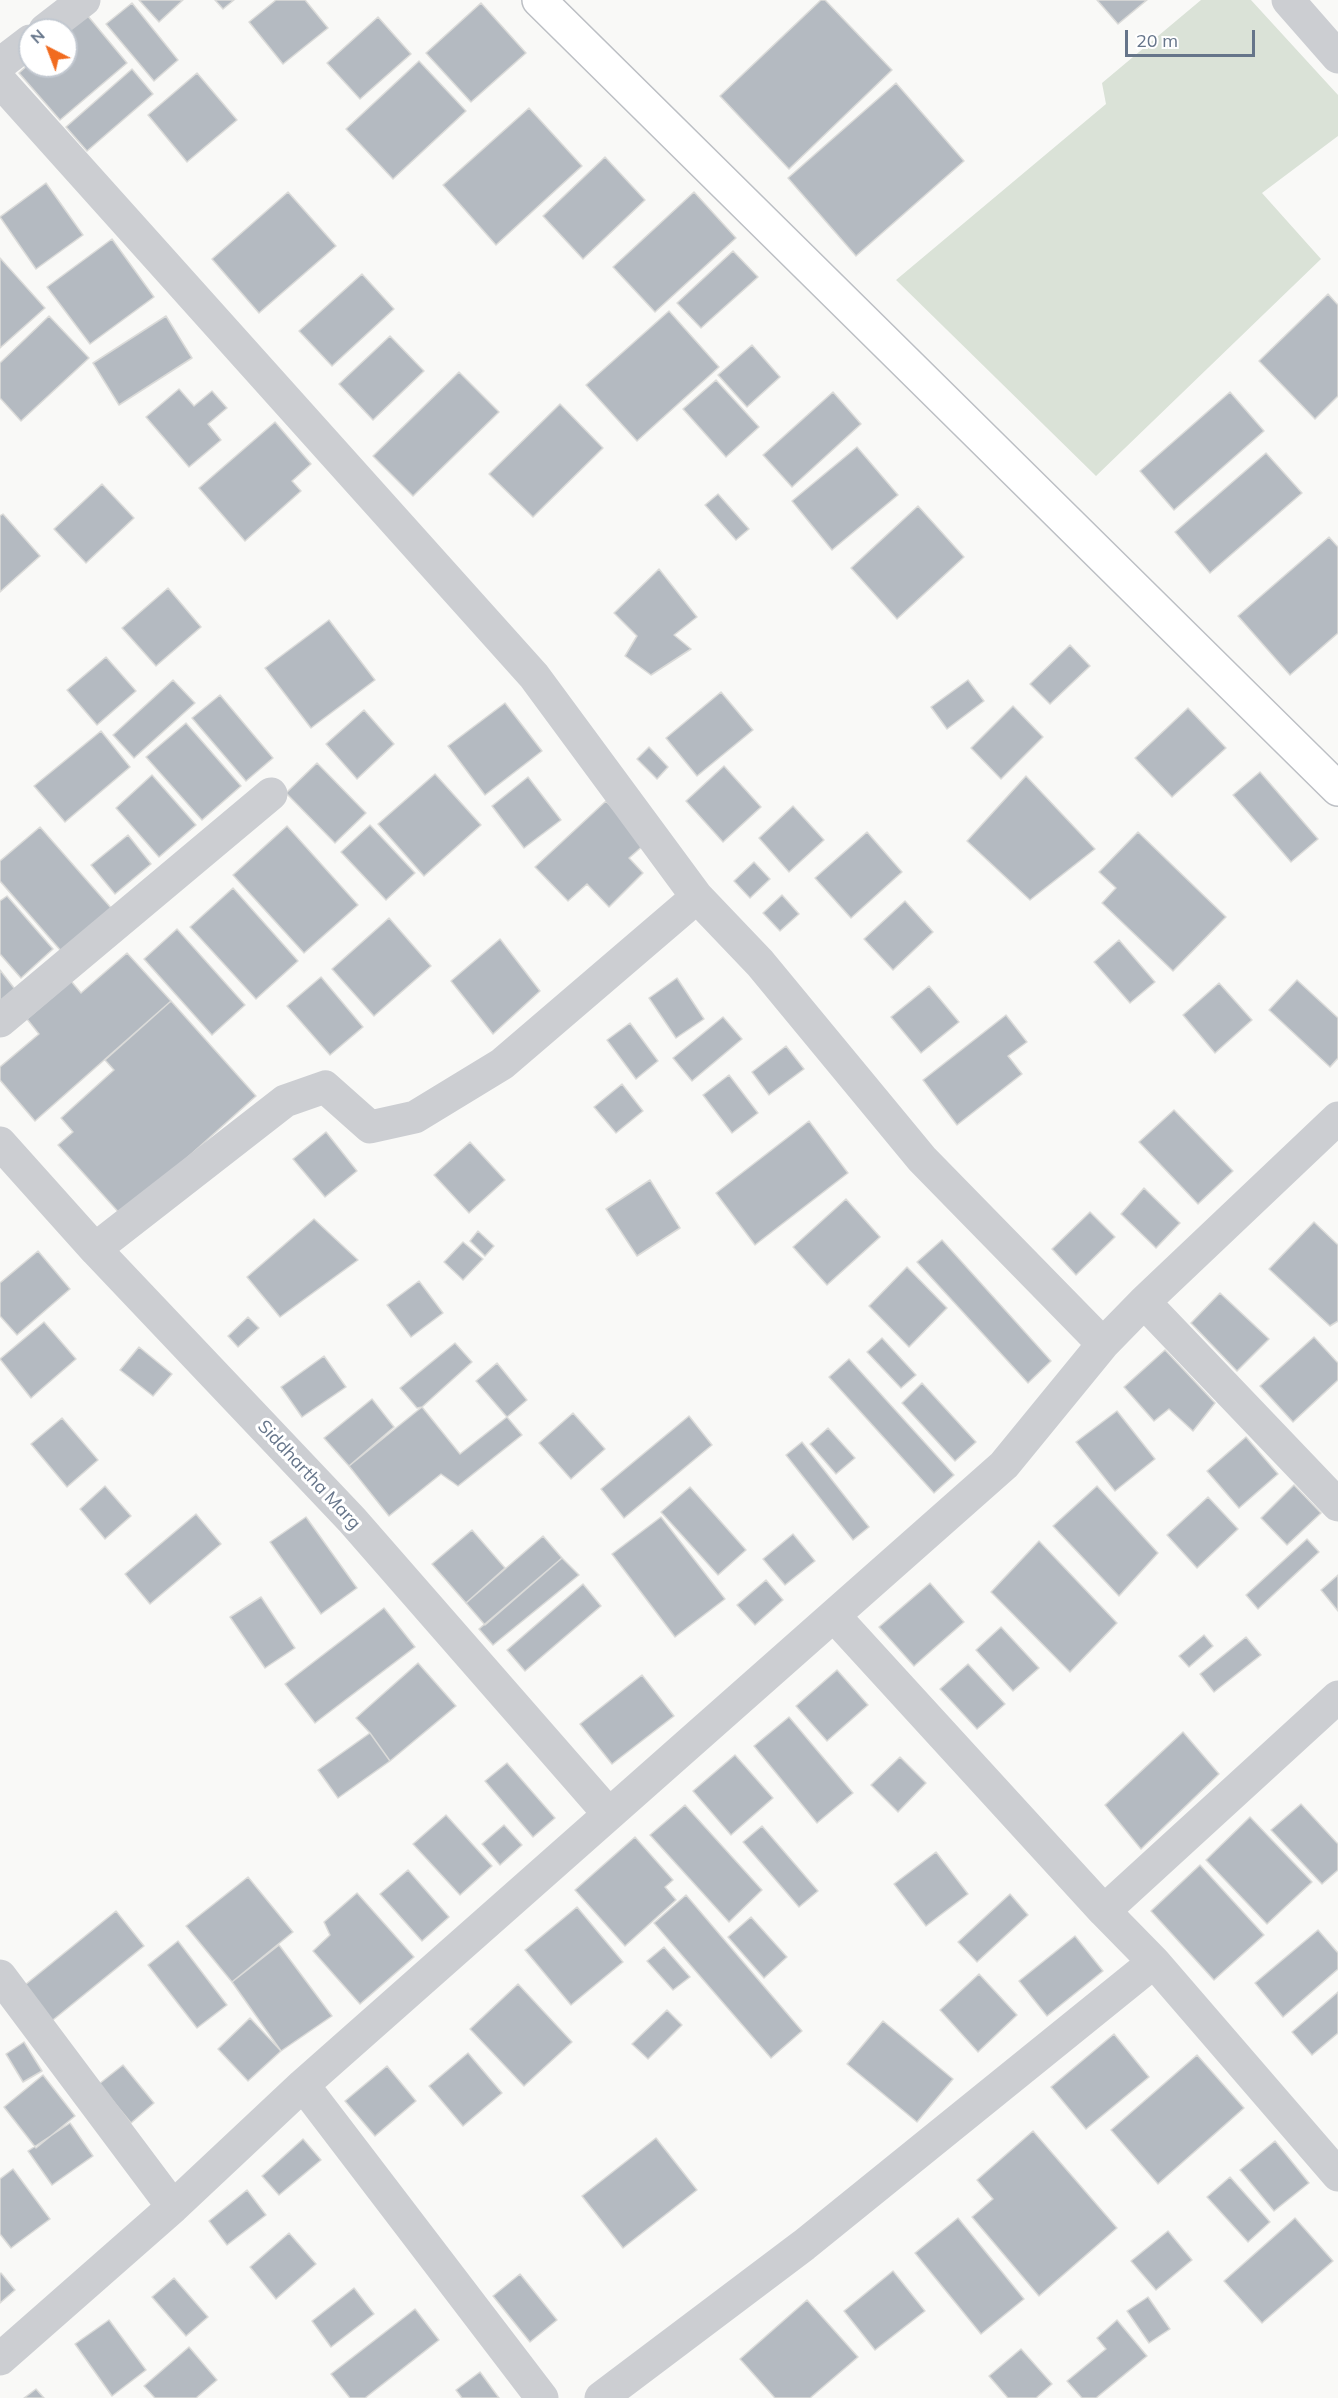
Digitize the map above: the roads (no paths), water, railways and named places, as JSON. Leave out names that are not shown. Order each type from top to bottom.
[{"type":"main road","points":[[539,0],[1338,789]]},
{"type":"street","points":[[61,18],[84,0]]},
{"type":"street","points":[[1288,0],[1338,57]]},
{"type":"street","points":[[0,64],[18,50]]},
{"type":"street","points":[[0,81],[534,676],[697,897],[760,963],[922,1159],[1103,1344]]},
{"type":"street","points":[[0,1021],[271,794]]},
{"type":"street","points":[[95,1249],[285,1101],[325,1087],[370,1127],[415,1117],[502,1064],[697,897]]},
{"type":"street","points":[[0,2359],[173,2207],[303,2085],[835,1617],[1004,1465],[1103,1344],[1144,1302],[1338,1118]]},
{"type":"street","name":"Siddhartha Marg","points":[[0,1143],[95,1249],[352,1520],[609,1814]]},
{"type":"street","points":[[1144,1302],[1338,1505]]},
{"type":"street","points":[[835,1617],[1104,1911],[1154,1962],[1338,2175]]},
{"type":"street","points":[[1104,1911],[1338,1697]]},
{"type":"street","points":[[602,2398],[804,2245],[1154,1962]]},
{"type":"street","points":[[0,1976],[173,2207]]},
{"type":"street","points":[[303,2085],[542,2398]]}]
